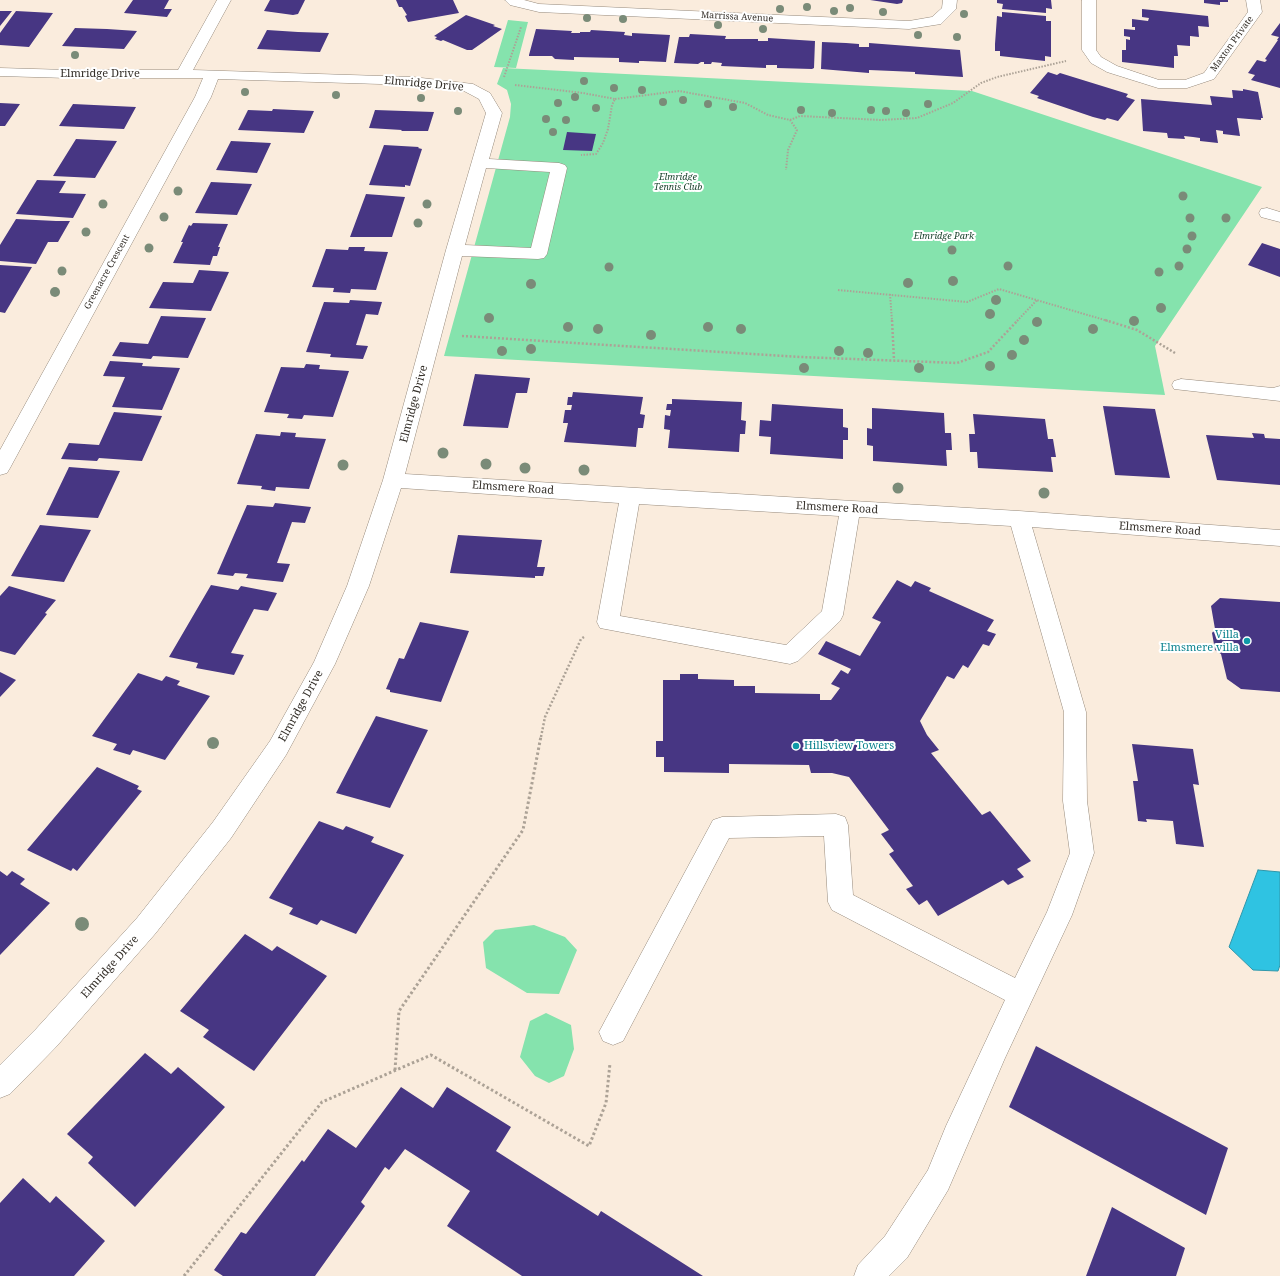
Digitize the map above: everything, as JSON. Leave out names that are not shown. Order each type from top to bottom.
[{"type":"street","points":[[184,74],[224,0]]},
{"type":"street","name":"Marrissa Avenue","points":[[512,0],[528,6],[540,8],[721,11],[909,25],[936,21],[949,9],[950,0]]},
{"type":"street","points":[[1089,0],[1090,50],[1093,56]]},
{"type":"street","name":"Maxton Private","points":[[1093,56],[1096,60],[1112,69],[1158,84],[1187,84],[1209,76],[1255,12],[1252,0]]},
{"type":"street","name":"Elmridge Drive","points":[[0,72],[68,74],[212,74],[413,81],[468,87],[484,96],[494,113],[455,250],[393,480],[358,586],[324,664],[278,748],[222,830],[146,926],[46,1038],[0,1084]]},
{"type":"street","name":"Greenacre Crescent","points":[[0,468],[203,97],[212,74]]},
{"type":"street","points":[[455,250],[538,254],[559,168],[480,164]]},
{"type":"street","points":[[1181,385],[1278,395],[1280,392]]},
{"type":"street","name":"Elmsmere Road","points":[[393,480],[630,496],[1019,519],[1280,538]]},
{"type":"street","points":[[630,496],[608,622],[790,656],[832,615],[850,509]]},
{"type":"street","points":[[869,1276],[896,1247],[938,1180],[962,1123],[1059,915],[1082,852],[1075,801],[1075,712],[1019,519]]},
{"type":"street","points":[[613,1032],[722,828],[836,825],[841,902],[1021,995]]},
{"type":"path","points":[[504,78],[528,6]]},
{"type":"path","points":[[514,86],[584,93],[615,99],[679,91],[745,103],[768,115],[790,120],[800,116],[881,120],[917,118],[953,103],[981,83],[1005,75],[1093,56]]},
{"type":"path","points":[[559,168],[576,155],[596,154],[603,143],[608,129],[612,105],[615,99]]},
{"type":"path","points":[[786,170],[788,150],[797,130],[790,120]]},
{"type":"path","points":[[838,290],[967,302],[1000,290],[1136,330],[1175,353]]},
{"type":"path","points":[[890,294],[894,360]]},
{"type":"path","points":[[462,336],[793,356],[957,363],[988,352],[1038,300]]},
{"type":"path","points":[[395,1070],[399,1011],[523,830],[545,717],[581,639],[608,622]]},
{"type":"path","points":[[184,1276],[322,1102],[431,1055],[589,1146],[606,1103],[613,1032]]},
{"type":"green space","points":[[508,20],[528,22],[516,68],[494,67]]},
{"type":"green space","name":"Elmridge Park","points":[[503,68],[972,91],[1262,187],[1155,346],[1165,395],[444,356],[510,117],[511,104],[507,90],[497,84]]},
{"type":"green space","points":[[534,925],[565,937],[577,950],[559,994],[527,993],[486,968],[483,942],[495,930]]},
{"type":"green space","points":[[546,1013],[571,1025],[574,1049],[564,1076],[549,1083],[535,1076],[520,1057],[530,1021]]},
{"type":"water","points":[[1258,870],[1280,872],[1280,965],[1278,971],[1253,970],[1229,947]]},
{"type":"building","points":[[133,0],[169,0],[164,9],[172,9],[167,17],[124,13]]},
{"type":"building","points":[[270,0],[305,0],[298,14],[293,15],[264,11]]},
{"type":"building","points":[[396,0],[453,0],[459,13],[408,22],[405,16],[407,15],[402,7],[399,7]]},
{"type":"building","points":[[870,0],[903,0],[902,3],[897,4]]},
{"type":"building","points":[[997,0],[1051,0],[1052,9],[1046,8],[1046,13],[1002,9],[1003,4],[997,3]]},
{"type":"building","points":[[1204,0],[1228,0],[1228,2],[1220,2],[1220,5],[1204,3]]},
{"type":"building","points":[[1142,9],[1208,16],[1209,27],[1198,26],[1199,37],[1190,36],[1190,46],[1177,45],[1178,56],[1174,56],[1174,68],[1122,62],[1122,50],[1126,50],[1126,39],[1130,40],[1130,37],[1124,36],[1124,29],[1135,30],[1135,27],[1132,27],[1132,19],[1148,21],[1149,18],[1142,17]]},
{"type":"building","points":[[0,11],[12,11],[0,26]]},
{"type":"building","points":[[16,11],[53,13],[29,47],[0,45],[0,33]]},
{"type":"building","points":[[1002,12],[1046,16],[1046,21],[1051,21],[1051,57],[1045,56],[1045,61],[1000,56],[1000,51],[995,51],[995,44],[997,16],[1002,17]]},
{"type":"building","points":[[466,15],[502,29],[472,50],[467,50],[443,40],[441,41],[435,39],[437,37],[434,36]]},
{"type":"building","points":[[1280,23],[1280,88],[1251,80],[1255,75],[1248,73],[1257,60],[1265,62],[1267,60],[1265,59],[1279,37],[1271,35]]},
{"type":"building","points":[[75,28],[137,31],[124,49],[62,46]]},
{"type":"building","points":[[536,29],[572,31],[571,33],[590,32],[591,30],[625,32],[624,35],[632,36],[632,33],[670,35],[666,62],[639,61],[639,63],[619,62],[619,58],[574,57],[574,60],[555,59],[552,56],[529,56]]},
{"type":"building","points":[[267,30],[329,33],[320,52],[257,49]]},
{"type":"building","points":[[690,34],[726,36],[725,39],[758,39],[758,41],[768,41],[768,38],[815,41],[814,68],[777,68],[777,65],[766,65],[766,68],[721,66],[722,63],[712,62],[711,64],[704,64],[704,62],[698,64],[674,63],[679,37],[689,37]]},
{"type":"building","points":[[822,42],[859,44],[859,47],[869,47],[869,43],[960,50],[963,77],[915,74],[915,72],[869,70],[869,73],[821,69]]},
{"type":"building","points":[[1048,72],[1057,75],[1060,73],[1128,94],[1126,97],[1135,100],[1118,121],[1107,118],[1105,120],[1093,117],[1037,98],[1039,96],[1030,93]]},
{"type":"building","points":[[1243,89],[1258,92],[1263,118],[1261,118],[1261,120],[1237,118],[1240,136],[1223,134],[1223,131],[1216,130],[1218,143],[1200,141],[1200,138],[1184,136],[1185,139],[1168,138],[1167,133],[1143,131],[1141,99],[1212,105],[1210,96],[1233,98],[1232,90],[1243,91]]},
{"type":"building","points":[[0,103],[20,104],[5,126],[0,126]]},
{"type":"building","points":[[73,104],[136,107],[124,129],[59,126]]},
{"type":"building","points":[[273,109],[314,111],[304,133],[238,130],[248,110],[272,111]]},
{"type":"building","points":[[375,110],[434,112],[428,131],[401,131],[402,130],[369,128]]},
{"type":"building","points":[[567,132],[596,134],[592,151],[563,150]]},
{"type":"building","points":[[76,139],[117,141],[95,178],[53,176]]},
{"type":"building","points":[[231,141],[271,143],[257,173],[216,170]]},
{"type":"building","points":[[384,145],[419,147],[418,148],[422,149],[410,186],[369,185]]},
{"type":"building","points":[[37,180],[66,181],[59,193],[86,194],[73,218],[16,214]]},
{"type":"building","points":[[211,182],[252,184],[237,215],[195,213]]},
{"type":"building","points":[[366,194],[405,197],[392,237],[350,237]]},
{"type":"building","points":[[16,219],[70,221],[58,242],[48,242],[36,264],[0,261],[0,245]]},
{"type":"building","points":[[193,223],[228,224],[218,247],[220,247],[217,256],[213,256],[210,265],[173,263],[189,225],[191,226]]},
{"type":"building","points":[[1262,243],[1280,249],[1280,277],[1248,265]]},
{"type":"building","points":[[349,247],[365,247],[364,251],[388,252],[376,290],[351,289],[350,293],[333,292],[334,288],[312,287],[326,249],[348,250]]},
{"type":"building","points":[[0,265],[32,267],[5,313],[0,312]]},
{"type":"building","points":[[199,270],[229,272],[211,311],[149,308],[163,282],[193,283]]},
{"type":"building","points":[[350,300],[382,302],[378,315],[366,314],[356,345],[368,346],[363,359],[330,357],[331,354],[306,352],[324,302],[349,303]]},
{"type":"building","points":[[161,316],[206,318],[188,358],[153,356],[151,359],[112,356],[120,342],[148,344]]},
{"type":"building","points":[[110,361],[143,363],[142,366],[180,368],[162,410],[112,407],[125,377],[103,376]]},
{"type":"building","points":[[306,364],[320,365],[319,369],[349,371],[333,417],[304,415],[302,419],[287,418],[289,414],[264,412],[281,367],[304,368]]},
{"type":"building","points":[[475,374],[530,378],[527,393],[516,393],[508,428],[463,426]]},
{"type":"building","points":[[573,392],[643,397],[640,414],[645,415],[643,428],[638,428],[636,447],[564,442],[568,423],[563,423],[565,410],[571,410],[572,405],[567,405],[568,397],[572,397]]},
{"type":"building","points":[[672,399],[742,402],[741,420],[746,421],[745,434],[740,434],[739,452],[668,448],[670,430],[664,429],[665,415],[670,416],[671,410],[666,410],[667,404],[672,404]]},
{"type":"building","points":[[772,404],[843,409],[843,427],[848,428],[848,440],[843,440],[843,459],[770,454],[771,437],[759,436],[760,420],[771,421]]},
{"type":"building","points":[[1103,406],[1155,409],[1170,478],[1115,475]]},
{"type":"building","points":[[872,408],[944,413],[945,433],[951,433],[952,450],[946,450],[947,466],[873,461],[873,446],[867,445],[867,428],[872,429]]},
{"type":"building","points":[[114,412],[162,416],[142,461],[99,458],[97,461],[61,459],[69,443],[99,445]]},
{"type":"building","points":[[973,414],[1045,419],[1048,439],[1053,439],[1056,457],[1051,457],[1053,472],[978,468],[977,452],[970,452],[969,434],[975,434]]},
{"type":"building","points":[[281,432],[296,433],[295,437],[326,439],[309,489],[276,487],[275,491],[261,489],[262,486],[237,484],[256,434],[280,436]]},
{"type":"building","points":[[1252,433],[1264,434],[1265,438],[1280,439],[1280,485],[1217,480],[1206,435],[1254,438]]},
{"type":"building","points":[[69,467],[120,471],[98,518],[46,515]]},
{"type":"building","points":[[275,503],[311,507],[305,523],[292,522],[277,563],[290,564],[283,582],[246,578],[248,574],[235,573],[233,576],[217,574],[247,505],[273,507]]},
{"type":"building","points":[[40,525],[91,530],[64,582],[11,576]]},
{"type":"building","points":[[458,535],[542,540],[537,567],[545,567],[543,576],[535,576],[535,578],[450,573]]},
{"type":"building","name":"Hillsview Towers","points":[[897,580],[911,587],[915,581],[931,588],[929,591],[994,620],[987,631],[996,634],[989,646],[983,644],[968,668],[963,665],[954,679],[947,676],[920,721],[927,735],[939,750],[931,753],[982,815],[990,811],[1031,861],[1017,869],[1024,877],[1008,885],[1003,880],[938,916],[927,900],[919,905],[906,889],[913,886],[889,854],[894,851],[881,834],[889,830],[849,777],[832,773],[811,773],[809,765],[729,764],[729,773],[664,772],[664,757],[656,757],[656,741],[663,741],[663,680],[680,680],[680,674],[698,674],[698,679],[734,680],[734,686],[755,686],[755,693],[820,694],[820,700],[831,700],[840,688],[831,684],[841,670],[848,674],[851,669],[818,654],[826,641],[860,656],[881,622],[872,618]]},
{"type":"building","points":[[211,585],[238,590],[241,586],[277,593],[268,611],[254,609],[231,653],[244,655],[234,675],[196,668],[198,663],[169,657]]},
{"type":"building","points":[[9,586],[56,600],[15,655],[0,651],[0,596]]},
{"type":"building","name":"Villa Elmsmere villa","points":[[1220,598],[1280,602],[1280,692],[1241,689],[1227,679],[1221,654],[1215,650],[1212,633],[1215,629],[1211,606]]},
{"type":"building","points":[[420,622],[469,631],[441,702],[390,692],[390,690],[386,689],[399,658],[404,659]]},
{"type":"building","points":[[0,672],[16,680],[0,697]]},
{"type":"building","points":[[138,673],[162,681],[166,676],[180,681],[177,685],[210,696],[165,760],[133,750],[130,755],[113,750],[117,744],[92,736]]},
{"type":"building","points":[[376,716],[428,730],[390,808],[336,793]]},
{"type":"building","points":[[1132,744],[1193,749],[1199,785],[1193,784],[1204,847],[1176,844],[1173,821],[1146,819],[1147,822],[1138,821],[1133,781],[1138,781]]},
{"type":"building","points":[[97,767],[139,786],[137,789],[142,791],[77,871],[73,868],[71,871],[27,850]]},
{"type":"building","points":[[319,821],[343,830],[346,826],[374,837],[371,842],[404,855],[356,934],[321,920],[317,925],[289,914],[293,908],[269,898]]},
{"type":"building","points":[[0,871],[7,876],[12,871],[25,879],[20,884],[50,903],[0,955]]},
{"type":"building","points":[[245,934],[272,951],[277,946],[327,976],[254,1071],[203,1037],[209,1030],[180,1011]]},
{"type":"building","points":[[1036,1046],[1228,1148],[1206,1215],[1009,1107]]},
{"type":"building","points":[[145,1053],[171,1074],[178,1067],[225,1107],[135,1207],[88,1163],[93,1157],[67,1134]]},
{"type":"building","points":[[401,1087],[433,1108],[447,1087],[511,1127],[496,1151],[598,1216],[601,1211],[703,1276],[522,1276],[447,1226],[470,1191],[405,1149],[389,1170],[385,1167],[361,1202],[365,1206],[315,1276],[223,1276],[214,1270],[241,1232],[246,1234],[302,1160],[304,1162],[328,1129],[356,1148]]},
{"type":"building","points":[[23,1178],[50,1203],[56,1196],[105,1241],[74,1276],[0,1276],[0,1203]]},
{"type":"building","points":[[1112,1207],[1185,1248],[1176,1276],[1086,1276]]},
{"type":"place","name":"Villa Elmsmere villa","points":[[1247,641]]},
{"type":"place","name":"Hillsview Towers","points":[[796,746]]},
{"type":"park label","name":"Elmridge Tennis Club","points":[[678,182]]}]
